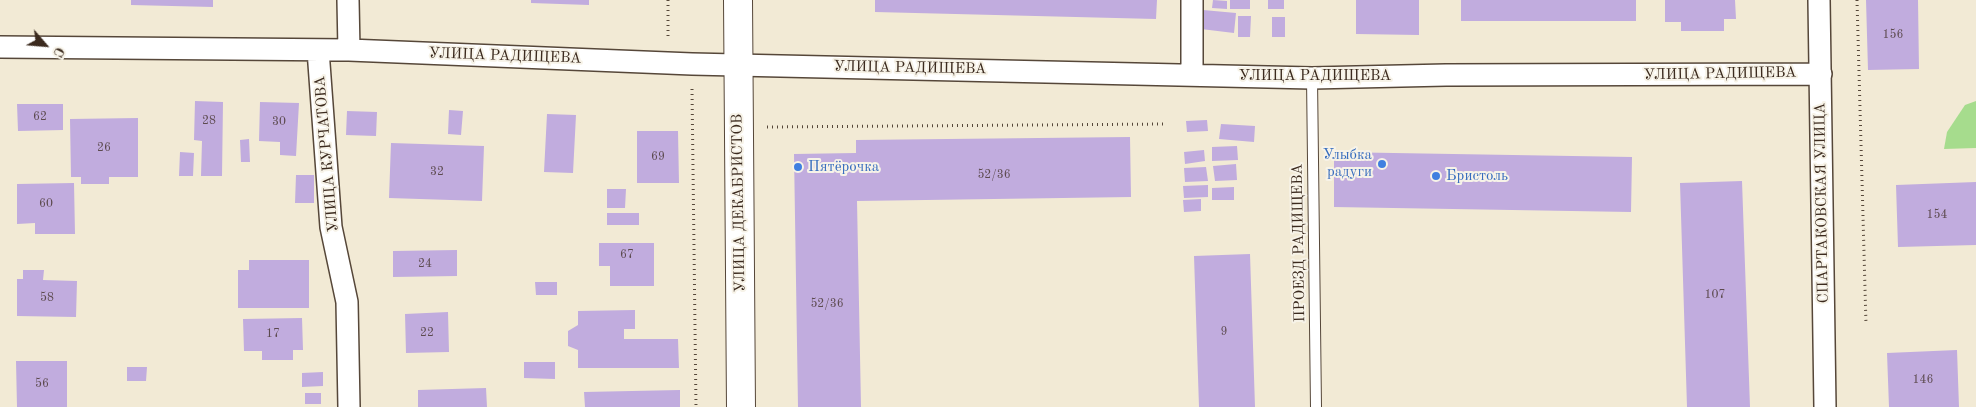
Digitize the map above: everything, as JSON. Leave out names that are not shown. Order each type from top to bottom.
[{"type":"street","points":[[348,0],[349,50]]},
{"type":"street","name":"УЛИЦА ДЕКАБРИСТОВ","points":[[738,0],[741,407]]},
{"type":"street","points":[[1192,0],[1192,75]]},
{"type":"street","name":"СПАРТАКОВСКАЯ УЛИЦА","points":[[1818,0],[1821,74],[1825,407]]},
{"type":"street","name":"УЛИЦА РАДИЩЕВА","points":[[0,47],[349,50],[692,64],[1312,78],[1446,75],[1821,74]]},
{"type":"street","name":"УЛИЦА КУРЧАТОВА","points":[[318,50],[331,227],[348,302],[350,407]]},
{"type":"lane","name":"ПРОЕЗД РАДИЩЕВА","points":[[1312,78],[1316,407]]},
{"type":"path","points":[[668,0],[668,62]]},
{"type":"path","points":[[1857,0],[1866,324]]},
{"type":"path","points":[[692,64],[696,407]]},
{"type":"path","points":[[767,136],[767,127],[1166,124]]},
{"type":"green space","points":[[1976,101],[1976,148],[1944,149],[1947,132],[1965,105]]},
{"type":"building","points":[[131,0],[213,0],[213,7],[131,5]]},
{"type":"building","points":[[531,0],[589,0],[589,5],[531,3]]},
{"type":"building","points":[[875,0],[1157,0],[1156,19],[875,12]]},
{"type":"building","points":[[1213,0],[1227,1],[1227,9],[1212,8]]},
{"type":"building","points":[[1230,0],[1250,0],[1250,9],[1230,9]]},
{"type":"building","points":[[1268,0],[1284,0],[1284,9],[1268,9]]},
{"type":"building","points":[[1356,0],[1419,0],[1419,35],[1356,34]]},
{"type":"building","points":[[1461,0],[1636,0],[1636,21],[1461,21]]},
{"type":"building","points":[[1665,0],[1735,0],[1736,19],[1724,19],[1724,31],[1681,31],[1681,22],[1665,22]]},
{"type":"building","points":[[1866,0],[1918,0],[1919,69],[1868,70]]},
{"type":"building","points":[[1203,10],[1236,13],[1234,33],[1201,29]]},
{"type":"building","points":[[1238,16],[1251,16],[1250,37],[1238,37]]},
{"type":"building","points":[[1272,17],[1285,17],[1285,37],[1272,37]]},
{"type":"building","points":[[195,101],[223,102],[222,176],[201,176],[202,141],[194,140]]},
{"type":"building","points":[[260,102],[299,103],[296,156],[280,155],[280,142],[259,141]]},
{"type":"building","points":[[17,104],[63,104],[63,130],[18,131]]},
{"type":"building","points":[[449,110],[463,111],[461,135],[448,134]]},
{"type":"building","points":[[347,111],[377,112],[376,136],[346,135]]},
{"type":"building","points":[[547,114],[576,115],[573,173],[544,172]]},
{"type":"building","points":[[138,118],[138,177],[109,177],[109,184],[81,184],[81,177],[71,177],[70,119]]},
{"type":"building","points":[[1207,120],[1208,131],[1187,132],[1186,121]]},
{"type":"building","points":[[1221,124],[1255,126],[1254,142],[1219,139]]},
{"type":"building","points":[[637,131],[678,131],[679,183],[637,183]]},
{"type":"building","points":[[1130,137],[1131,197],[857,201],[861,407],[798,407],[794,154],[856,153],[856,140]]},
{"type":"building","points":[[249,139],[250,162],[241,162],[240,140]]},
{"type":"building","points":[[391,143],[484,146],[482,201],[389,198]]},
{"type":"building","points":[[1237,146],[1238,160],[1212,161],[1212,147]]},
{"type":"building","points":[[1204,150],[1205,161],[1185,164],[1184,152]]},
{"type":"building","points":[[180,152],[194,153],[193,176],[179,176]]},
{"type":"building","points":[[1334,152],[1632,157],[1631,212],[1334,207]]},
{"type":"building","points":[[1236,164],[1237,180],[1215,181],[1213,166]]},
{"type":"building","points":[[1206,167],[1208,181],[1185,182],[1184,168]]},
{"type":"building","points":[[296,175],[314,175],[314,203],[295,203]]},
{"type":"building","points":[[1742,181],[1750,407],[1687,407],[1680,183]]},
{"type":"building","points":[[1976,182],[1976,245],[1898,247],[1896,185]]},
{"type":"building","points":[[74,183],[75,234],[35,234],[35,223],[17,224],[17,184]]},
{"type":"building","points":[[1208,185],[1208,197],[1184,198],[1183,186]]},
{"type":"building","points":[[1234,187],[1234,200],[1212,200],[1212,188]]},
{"type":"building","points":[[607,189],[626,189],[625,208],[607,208]]},
{"type":"building","points":[[1201,199],[1201,211],[1184,212],[1183,200]]},
{"type":"building","points":[[607,213],[639,213],[639,225],[607,225]]},
{"type":"building","points":[[599,243],[654,243],[654,286],[610,286],[610,266],[599,266]]},
{"type":"building","points":[[457,250],[457,276],[393,277],[393,251]]},
{"type":"building","points":[[1250,254],[1255,407],[1199,407],[1194,256]]},
{"type":"building","points":[[249,260],[309,260],[309,308],[238,308],[238,270],[249,270]]},
{"type":"building","points":[[23,270],[44,270],[43,280],[77,281],[76,317],[17,316],[17,279],[23,279]]},
{"type":"building","points":[[535,282],[557,282],[557,295],[536,295]]},
{"type":"building","points":[[635,310],[635,329],[624,329],[624,339],[678,339],[679,368],[578,368],[578,350],[568,346],[568,331],[578,325],[578,311]]},
{"type":"building","points":[[448,312],[449,352],[406,353],[405,314]]},
{"type":"building","points":[[302,318],[303,350],[293,350],[293,360],[262,360],[262,351],[244,351],[243,319]]},
{"type":"building","points":[[1957,350],[1959,407],[1889,407],[1887,353]]},
{"type":"building","points":[[16,361],[67,361],[67,407],[17,407]]},
{"type":"building","points":[[524,362],[555,362],[555,379],[524,378]]},
{"type":"building","points":[[127,367],[147,367],[146,381],[127,381]]},
{"type":"building","points":[[323,372],[323,386],[302,387],[302,373]]},
{"type":"building","points":[[486,388],[487,407],[418,407],[418,390]]},
{"type":"building","points":[[680,390],[680,407],[585,407],[584,392]]},
{"type":"building","points":[[305,393],[321,393],[321,404],[305,404]]},
{"type":"place","name":"Улыбка радуги","points":[[1382,164]]},
{"type":"place","name":"Пятёрочка","points":[[798,167]]},
{"type":"place","name":"Бристоль","points":[[1436,176]]}]
